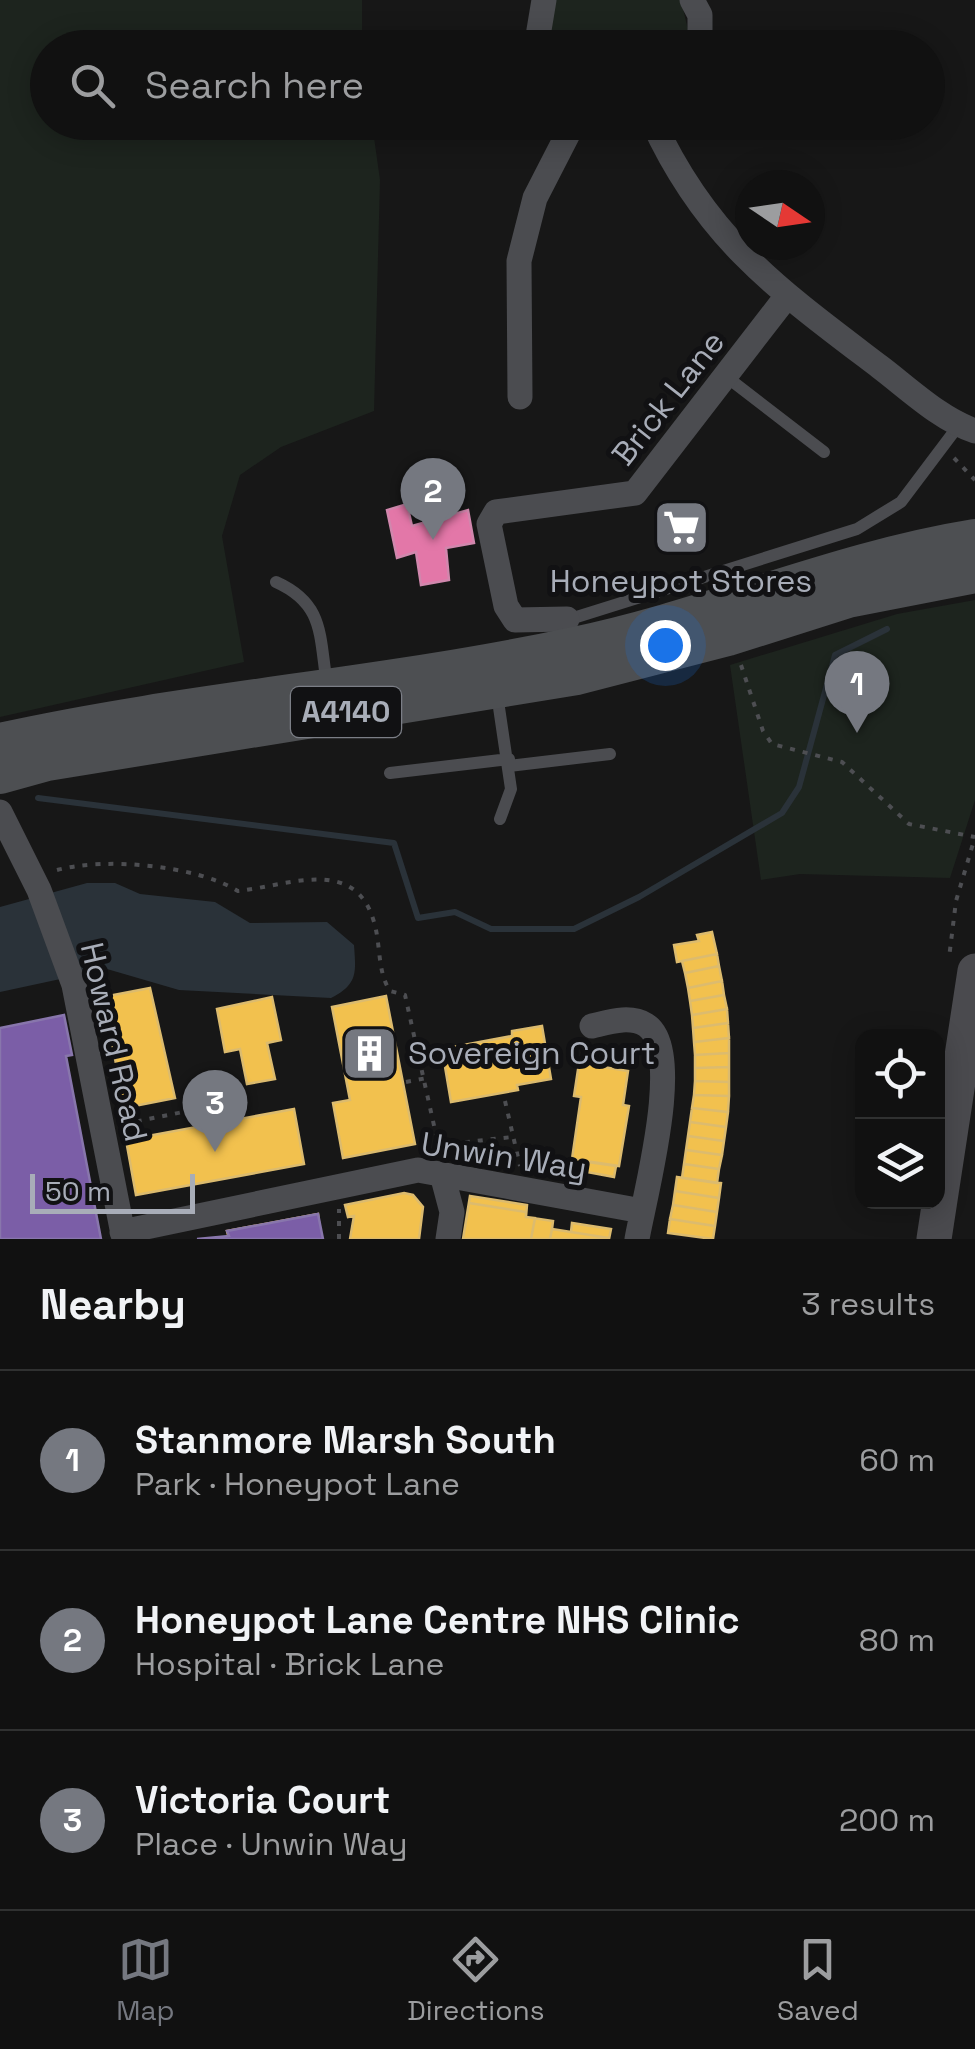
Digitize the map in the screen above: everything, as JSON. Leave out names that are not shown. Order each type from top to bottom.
[{"type":"main road","name":"A4140","points":[[0,774],[48,760],[496,689],[573,647],[830,572],[975,539]]},
{"type":"main road","name":"A4140","points":[[0,742],[103,721],[573,647],[728,636],[848,598],[975,574]]},
{"type":"main road","points":[[934,1239],[970,1038],[960,972]]},
{"type":"street","points":[[539,30],[544,0]]},
{"type":"street","points":[[692,0],[700,15],[700,30]]},
{"type":"street","points":[[520,398],[519,260],[535,198],[565,140]]},
{"type":"street","points":[[662,140],[678,178],[733,247],[787,296],[967,428]]},
{"type":"street","name":"Brick Lane","points":[[573,647],[515,620],[506,606],[488,524],[496,512],[634,493],[728,378],[787,296]]},
{"type":"street","name":"Howard Road","points":[[0,812],[42,883],[74,985],[123,1236]]},
{"type":"street","points":[[592,1026],[625,1019],[646,1025],[658,1039],[663,1078],[656,1146],[637,1239]]},
{"type":"street","name":"Unwin Way","points":[[123,1236],[418,1170],[443,1178],[642,1212]]},
{"type":"street","points":[[443,1178],[452,1212],[448,1239]]},
{"type":"lane","points":[[728,378],[824,452]]},
{"type":"lane","points":[[573,647],[857,529],[901,502],[942,445],[967,428]]},
{"type":"lane","points":[[276,582],[302,594],[314,612],[327,687]]},
{"type":"lane","points":[[496,689],[511,789],[500,819]]},
{"type":"lane","points":[[390,773],[610,754]]},
{"type":"path","points":[[942,445],[975,480]]},
{"type":"path","points":[[737,652],[763,731],[772,744],[842,762],[909,824],[975,838],[956,900],[960,972]]},
{"type":"path","points":[[42,883],[83,864],[211,876],[238,891],[320,876],[348,885],[363,897],[374,921],[384,982],[390,992],[405,994],[426,1078],[443,1178]]},
{"type":"path","points":[[406,1082],[426,1078]]},
{"type":"path","points":[[505,1102],[528,1190]]},
{"type":"path","points":[[113,1127],[183,1112]]},
{"type":"path","points":[[439,1145],[512,1137]]},
{"type":"shaded area","points":[[0,0],[362,0],[362,30],[30,30],[30,140],[374,140],[380,180],[374,411],[281,447],[240,475],[222,536],[244,662],[0,717]]},
{"type":"shaded area","points":[[556,0],[681,0],[688,30],[549,30]]},
{"type":"shaded area","points":[[975,600],[975,800],[950,878],[800,874],[761,880],[730,665],[897,614]]},
{"type":"shaded area","points":[[87,883],[115,883],[140,894],[215,902],[250,923],[327,922],[354,945],[353,977],[346,988],[331,998],[179,990],[107,969],[0,992],[0,907]]},
{"type":"building: Homes","points":[[712,932],[717,954],[677,962],[674,945],[699,941],[697,935]]},
{"type":"building: Homes","points":[[717,954],[719,966],[685,973],[682,961]]},
{"type":"building: Homes","points":[[719,966],[722,981],[688,988],[685,973]]},
{"type":"building: Homes","points":[[722,981],[724,995],[690,1001],[688,988]]},
{"type":"building: Homes","points":[[150,988],[175,1098],[119,1109],[112,1075],[118,1074],[103,997]]},
{"type":"building: Homes","points":[[724,995],[727,1009],[692,1015],[690,1001]]},
{"type":"building: Homes","name":"Sovereign Court","points":[[386,996],[415,1144],[343,1158],[333,1103],[350,1100],[332,1007]]},
{"type":"building: Homes","points":[[272,997],[281,1040],[267,1043],[275,1079],[247,1084],[240,1049],[225,1052],[217,1009]]},
{"type":"building: Homes","points":[[727,1009],[728,1023],[693,1028],[692,1015]]},
{"type":"building: Homes","points":[[728,1023],[729,1038],[694,1042],[693,1028]]},
{"type":"building: Homes","points":[[542,1026],[551,1079],[517,1085],[518,1090],[451,1102],[442,1049],[512,1036],[512,1031]]},
{"type":"building: Homes","points":[[729,1038],[729,1053],[695,1055],[694,1042]]},
{"type":"building: Homes","points":[[729,1053],[729,1067],[695,1068],[695,1055]]},
{"type":"building: Homes","points":[[579,1063],[628,1071],[623,1105],[629,1106],[619,1166],[572,1159],[581,1097],[574,1096]]},
{"type":"building: Homes","points":[[729,1067],[729,1082],[695,1081],[695,1068]]},
{"type":"building: Homes","points":[[695,1081],[729,1082],[729,1096],[694,1095]]},
{"type":"building: Homes","points":[[694,1095],[729,1096],[728,1112],[692,1108]]},
{"type":"building: Homes","points":[[692,1108],[728,1112],[726,1127],[690,1122]]},
{"type":"building: Homes","points":[[294,1109],[304,1164],[136,1195],[126,1140]]},
{"type":"building: Homes","points":[[690,1122],[726,1127],[724,1141],[688,1136]]},
{"type":"building: Homes","points":[[688,1136],[724,1141],[722,1155],[686,1150]]},
{"type":"building: Homes","points":[[686,1150],[722,1155],[719,1169],[684,1164]]},
{"type":"building: Homes","points":[[588,1162],[616,1166],[614,1177],[587,1172]]},
{"type":"building: Homes","points":[[684,1164],[719,1169],[717,1183],[682,1178]]},
{"type":"building: Homes","points":[[677,1177],[721,1183],[719,1198],[675,1191]]},
{"type":"building: Homes","points":[[675,1191],[719,1198],[717,1212],[673,1205]]},
{"type":"building: Homes","points":[[404,1193],[413,1195],[423,1207],[419,1239],[350,1239],[354,1216],[348,1217],[345,1205]]},
{"type":"building: Homes","points":[[470,1196],[527,1205],[526,1217],[553,1221],[552,1229],[571,1232],[572,1223],[611,1229],[609,1239],[463,1239]]},
{"type":"building: Homes","points":[[469,1203],[526,1212],[526,1217],[535,1218],[531,1239],[463,1239]]},
{"type":"building: Homes","points":[[673,1205],[717,1212],[715,1226],[670,1219]]},
{"type":"building: Homes","points":[[318,1214],[321,1239],[229,1239],[227,1231]]},
{"type":"building: Homes","points":[[670,1219],[715,1226],[713,1239],[668,1233]]},
{"type":"building: Homes","points":[[552,1229],[609,1238],[609,1239],[550,1239]]},
{"type":"building: Offices","points":[[64,1015],[72,1055],[66,1056],[101,1239],[0,1239],[0,1028]]},
{"type":"building: Offices","points":[[318,1214],[323,1239],[197,1239],[229,1236],[227,1231]]},
{"type":"building: Health","points":[[407,504],[412,526],[468,510],[474,543],[446,548],[449,580],[421,585],[416,552],[397,558],[387,510]]},
{"type":"waterway","points":[[38,798],[394,843],[418,918],[455,912],[491,929],[574,929],[639,897],[782,813],[799,787],[835,655],[887,629]]},
{"type":"place","name":"Honeypot Stores","points":[[681,527]]},
{"type":"place","name":"Honeypot Lane Centre NHS Clinic","points":[[433,540]]},
{"type":"place","name":"Stanmore Marsh South","points":[[857,733]]},
{"type":"place","name":"Sovereign Court","points":[[369,1053]]},
{"type":"place","name":"Victoria Court","points":[[215,1152]]}]
